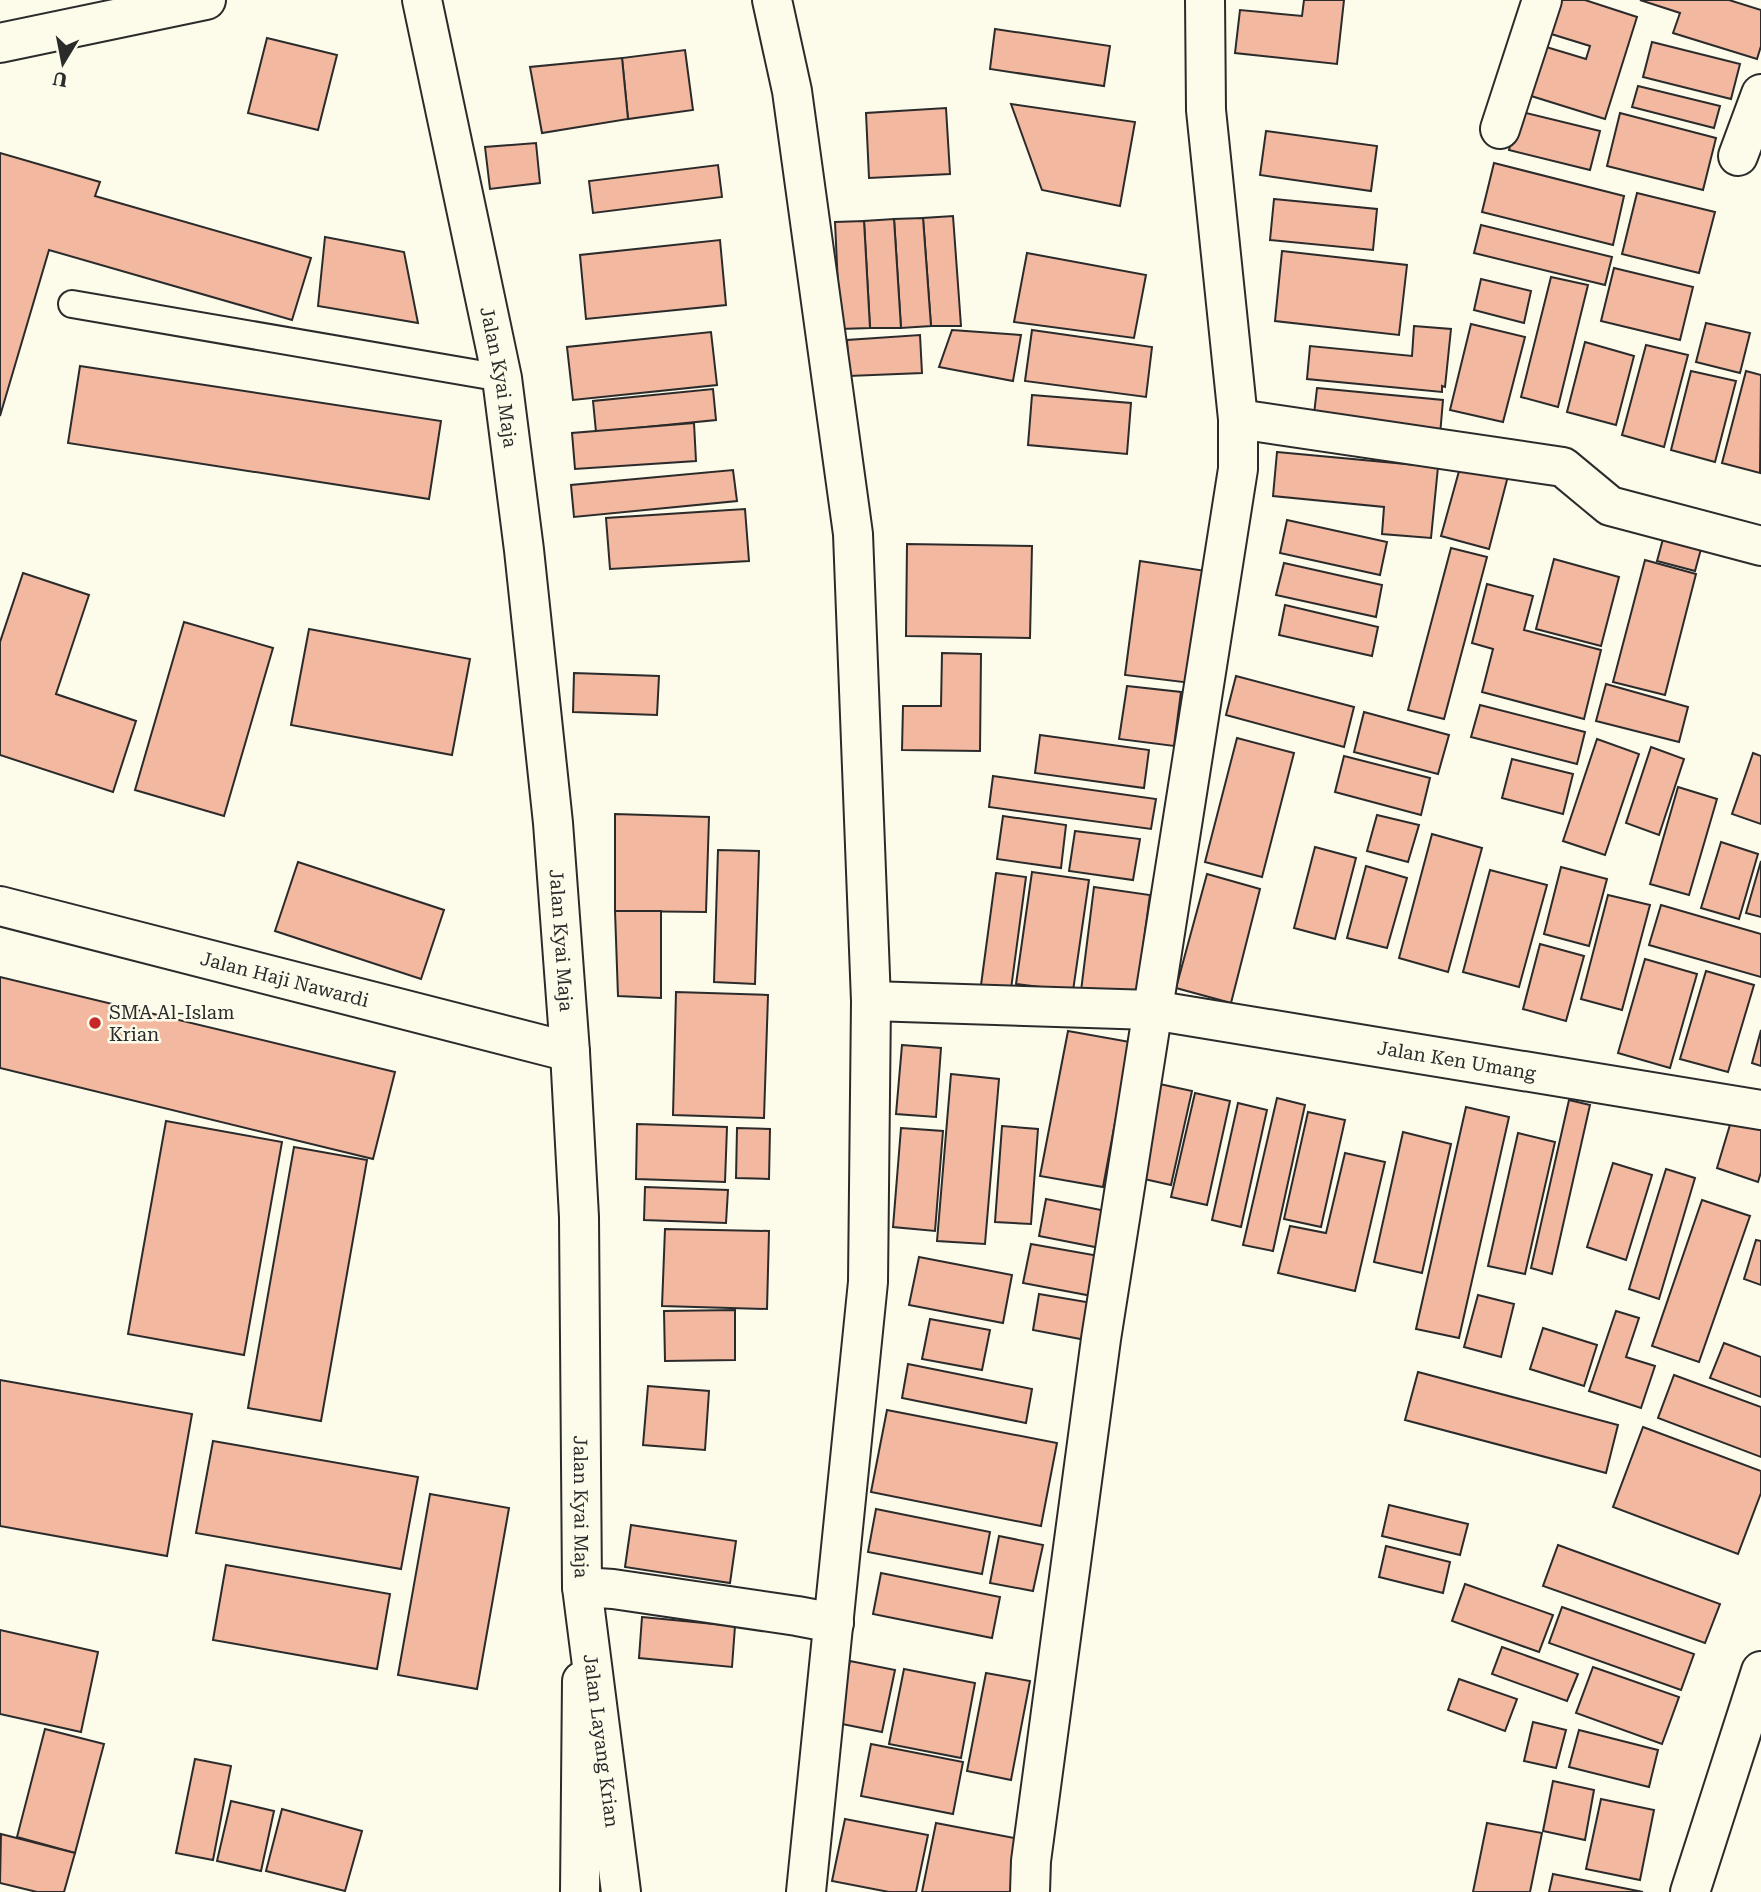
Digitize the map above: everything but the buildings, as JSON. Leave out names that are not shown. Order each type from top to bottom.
[{"type":"street","points":[[0,43],[206,0]]},
{"type":"street","name":"Jalan Kyai Maja","points":[[422,0],[502,378],[524,550],[553,823],[570,1052],[598,1588],[580,1892]]},
{"type":"street","points":[[772,0],[792,91],[853,534],[871,1001],[868,1282],[806,1892]]},
{"type":"street","points":[[1030,1892],[1031,1861],[1099,1353],[1238,469],[1238,419],[1206,110],[1205,0]]},
{"type":"street","points":[[1500,129],[1542,0]]},
{"type":"street","points":[[1738,156],[1761,94]]},
{"type":"street","points":[[1238,419],[1563,467],[1609,506],[1761,546]]},
{"type":"street","name":"Jalan Haji Nawardi","points":[[0,906],[570,1052]]},
{"type":"street","name":"Jalan Ken Umang","points":[[871,1001],[1152,1010],[1761,1110]]},
{"type":"street","points":[[598,1588],[834,1623]]},
{"type":"street","name":"Jalan Layang Krian","points":[[598,1588],[621,1892]]},
{"type":"street","points":[[1690,1892],[1761,1671]]},
{"type":"lane","points":[[72,304],[502,378]]},
{"type":"place","name":"SMA Al-Islam Krian","points":[[95,1023]]}]
